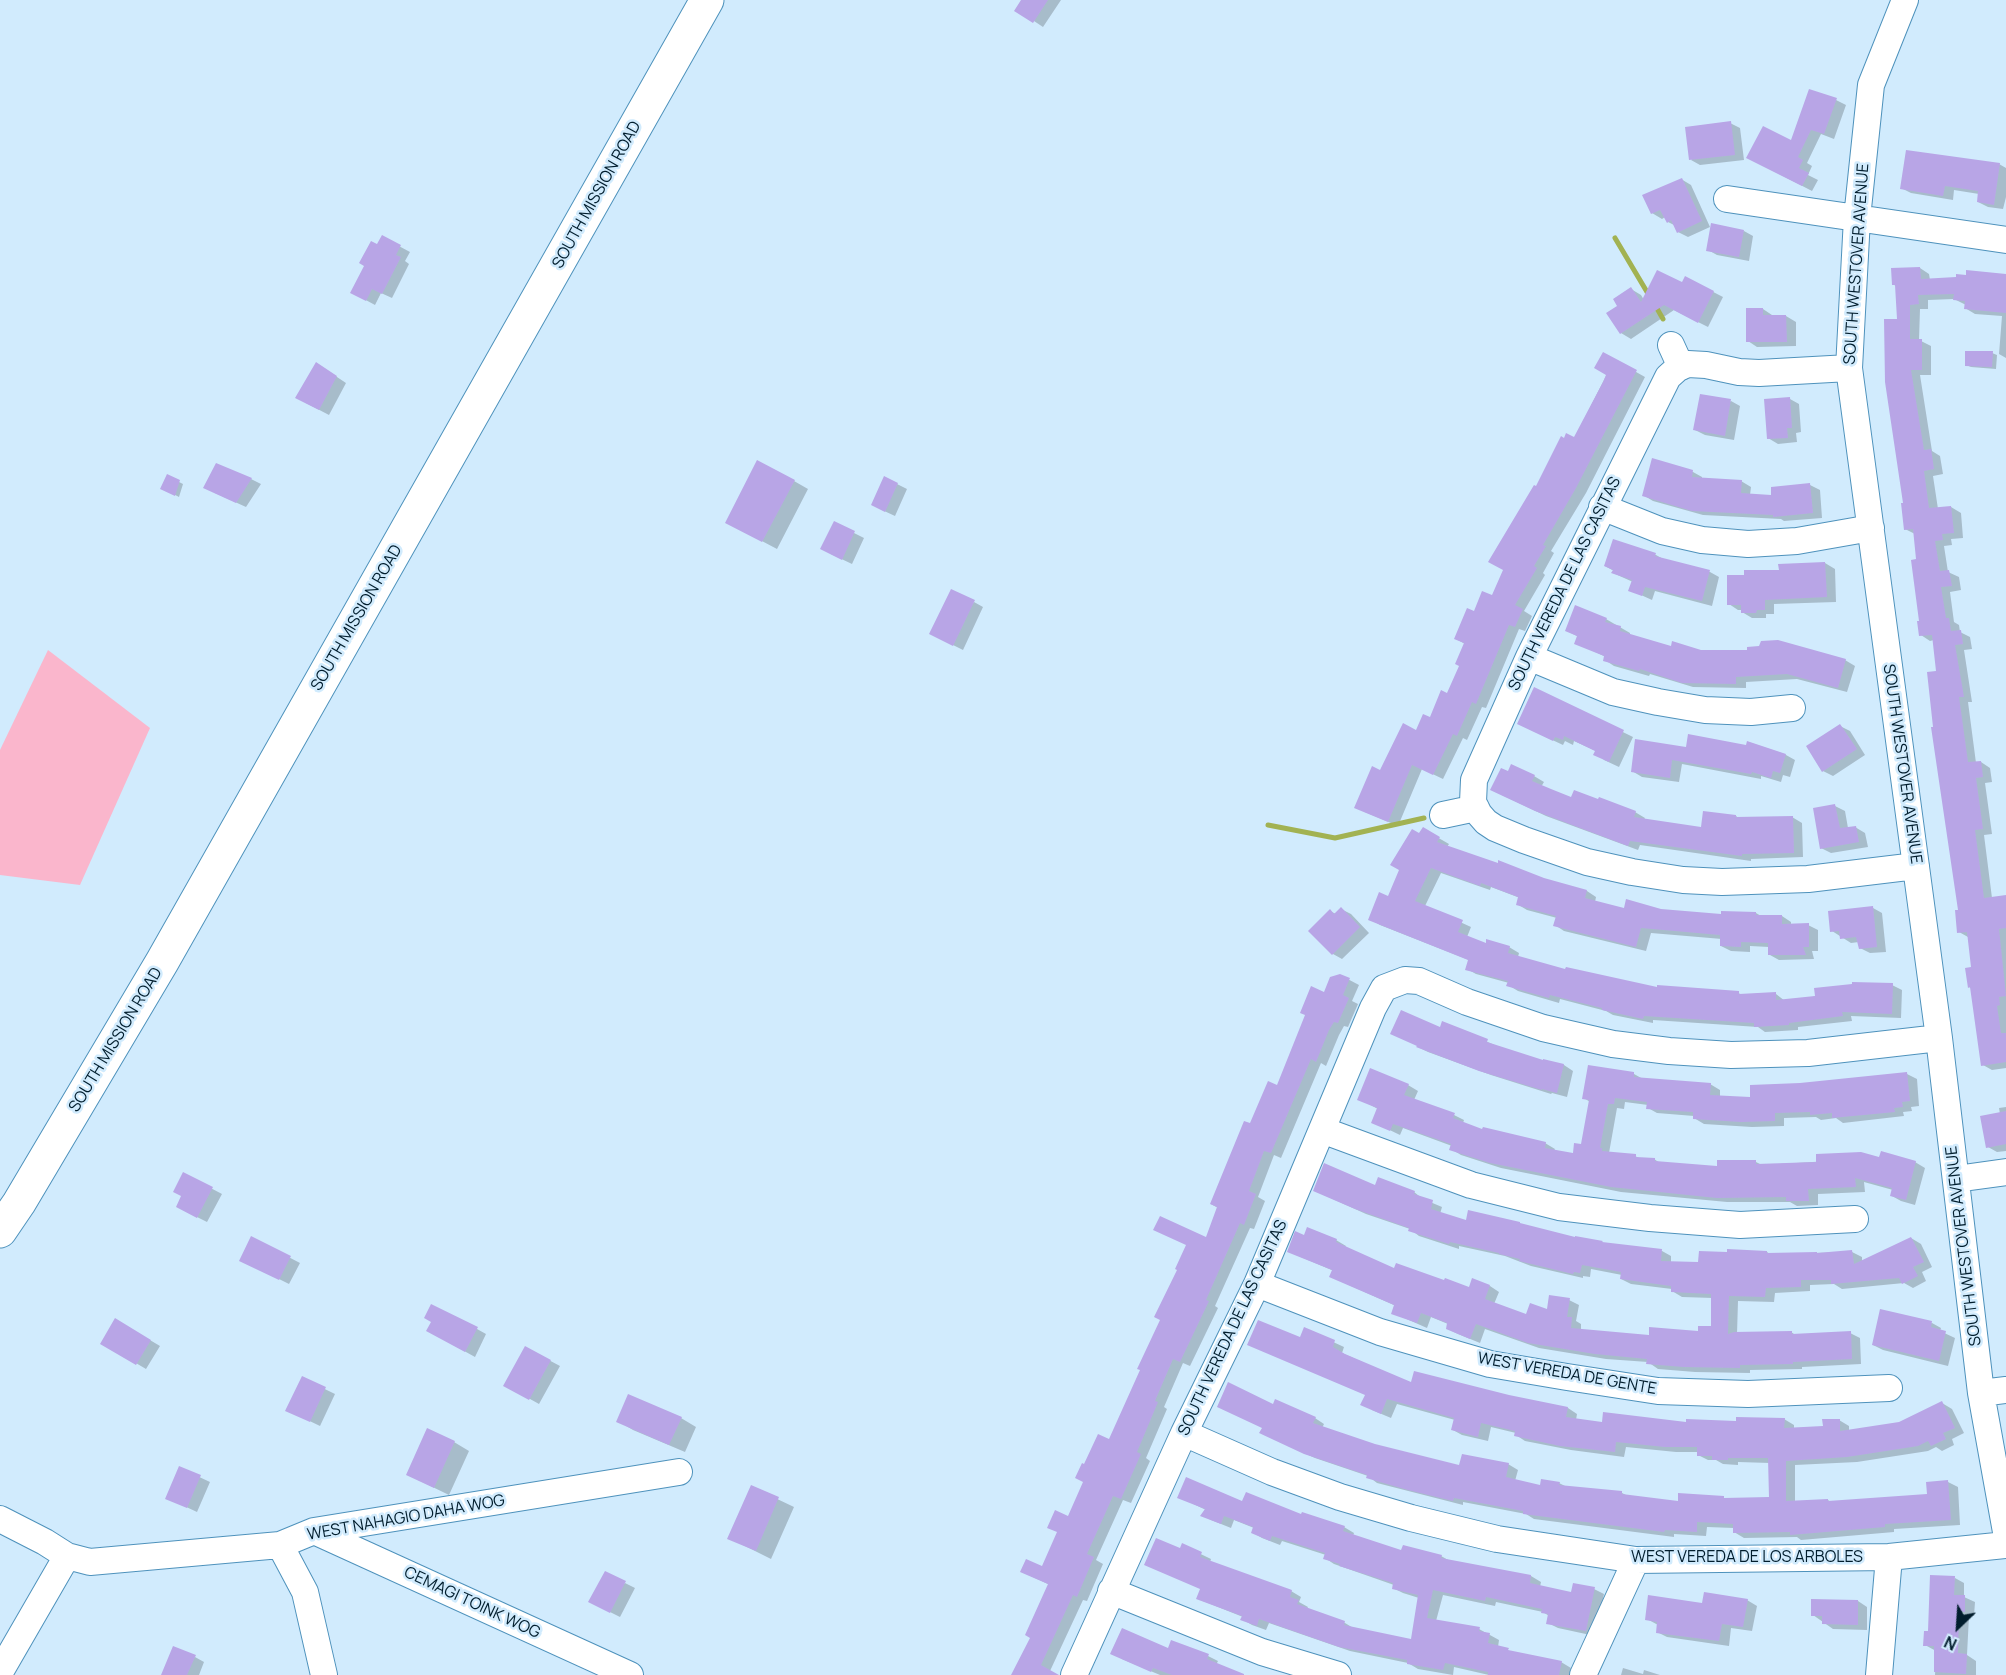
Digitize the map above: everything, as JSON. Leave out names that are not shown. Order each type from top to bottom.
[{"type":"main road","name":"SOUTH MISSION ROAD","points":[[0,1231],[19,1203],[162,962],[707,0]]},
{"type":"street","name":"SOUTH WESTOVER AVENUE","points":[[1905,0],[1871,85],[1857,218],[1849,368],[1956,1179],[1994,1392],[2006,1532]]},
{"type":"street","points":[[1727,199],[2006,240]]},
{"type":"street","name":"SOUTH VEREDA DE LAS CASITAS","points":[[1476,808],[1472,790],[1474,780],[1529,657],[1677,360],[1688,364],[1759,373],[1849,368]]},
{"type":"street","points":[[1602,507],[1662,531],[1702,540],[1748,544],[1797,541],[1871,528]]},
{"type":"street","points":[[1529,657],[1613,692],[1658,702],[1705,710],[1740,712],[1792,708]]},
{"type":"street","points":[[1443,815],[1476,808],[1485,822],[1495,828],[1587,862],[1683,880],[1722,882],[1788,880],[1916,866]]},
{"type":"street","name":"SOUTH VEREDA DE LAS CASITAS","points":[[1074,1675],[1184,1433],[1257,1284],[1376,1001],[1384,988],[1404,980],[1419,981],[1467,1002],[1543,1028],[1612,1044],[1669,1051],[1731,1055],[1808,1053],[1939,1038]]},
{"type":"street","points":[[1322,1130],[1471,1185],[1559,1207],[1650,1218],[1740,1225],[1855,1219]]},
{"type":"street","points":[[1956,1179],[2006,1172]]},
{"type":"street","name":"WEST VEREDA DE GENTE","points":[[1257,1284],[1380,1332],[1491,1364],[1567,1377],[1658,1391],[1748,1394],[1889,1388]]},
{"type":"street","name":"WEST VEREDA DE LOS ARBOLES","points":[[1184,1433],[1272,1473],[1411,1518],[1497,1539],[1635,1560],[1889,1557],[2006,1545]]},
{"type":"street","name":"WEST NAHAGIO DAHA WOG","points":[[0,1519],[67,1556],[90,1562],[280,1545],[314,1531],[679,1472]]},
{"type":"street","name":"CEMAGI TOINK WOG","points":[[314,1531],[630,1675]]},
{"type":"street","points":[[280,1545],[305,1592],[324,1675]]},
{"type":"street","points":[[0,1672],[67,1556]]},
{"type":"street","points":[[1879,1675],[1889,1557]]},
{"type":"street","points":[[1583,1675],[1635,1560]]},
{"type":"street","points":[[1111,1591],[1262,1652],[1338,1675]]},
{"type":"shaded area","points":[[48,650],[150,728],[80,885],[0,875],[0,750]]},
{"type":"building","points":[[1021,0],[1048,0],[1033,23],[1014,11]]},
{"type":"building","points":[[1809,89],[1837,98],[1824,134],[1811,130],[1798,157],[1803,160],[1799,168],[1809,173],[1802,186],[1746,158],[1763,126],[1791,140]]},
{"type":"building","points":[[1731,121],[1735,155],[1689,160],[1685,127]]},
{"type":"building","points":[[1906,150],[2000,163],[1994,205],[1977,202],[1978,191],[1945,186],[1943,196],[1900,189]]},
{"type":"building","points":[[1682,178],[1702,221],[1677,233],[1671,220],[1667,223],[1660,210],[1651,214],[1642,195]]},
{"type":"building","points":[[1711,223],[1744,230],[1739,257],[1706,251]]},
{"type":"building","points":[[382,235],[401,245],[396,255],[401,257],[382,294],[372,289],[366,301],[350,293],[364,266],[359,263],[371,241],[377,244]]},
{"type":"building","points":[[1920,267],[1921,279],[1956,277],[1956,274],[1966,275],[1966,270],[2006,274],[2006,313],[1964,309],[1965,301],[1953,300],[1954,294],[1918,295],[1919,304],[1910,305],[1910,339],[1922,339],[1922,370],[1911,370],[1924,450],[1931,449],[1934,469],[1924,471],[1929,508],[1951,506],[1954,533],[1942,534],[1943,540],[1935,541],[1940,571],[1949,570],[1952,586],[1941,587],[1946,618],[1949,618],[1951,631],[1961,630],[1963,644],[1955,645],[1964,697],[1959,697],[1968,762],[1981,761],[1983,777],[1976,778],[1983,829],[1975,830],[1984,898],[2006,895],[2006,928],[1999,929],[2006,996],[1999,997],[2000,1005],[1997,1006],[2001,1033],[2006,1033],[2006,1062],[1981,1066],[1970,987],[1968,988],[1965,968],[1971,967],[1967,932],[1957,933],[1955,910],[1958,910],[1931,727],[1933,727],[1927,672],[1936,671],[1932,635],[1919,636],[1911,560],[1916,559],[1913,529],[1904,530],[1901,503],[1903,503],[1885,382],[1884,319],[1897,319],[1895,285],[1892,285],[1891,268]]},
{"type":"building","points":[[1657,270],[1682,282],[1685,276],[1714,291],[1698,323],[1664,305],[1620,334],[1606,313],[1617,306],[1613,299],[1631,287],[1641,302]]},
{"type":"building","points":[[1746,308],[1763,308],[1763,315],[1786,315],[1787,342],[1746,342]]},
{"type":"building","points":[[1965,351],[1993,351],[1992,367],[1965,366]]},
{"type":"building","points":[[1603,352],[1637,370],[1576,488],[1543,545],[1546,546],[1534,566],[1537,568],[1515,605],[1523,609],[1515,627],[1509,625],[1476,704],[1472,702],[1457,736],[1453,734],[1433,775],[1412,765],[1388,822],[1354,808],[1372,766],[1380,770],[1403,723],[1416,730],[1423,714],[1430,717],[1441,690],[1447,693],[1459,666],[1455,664],[1464,643],[1454,639],[1467,608],[1474,611],[1482,591],[1492,595],[1503,570],[1488,562],[1534,485],[1536,486],[1561,436],[1564,438],[1566,433],[1574,437],[1606,375],[1594,368]]},
{"type":"building","points":[[316,362],[337,376],[319,410],[295,398]]},
{"type":"building","points":[[1700,394],[1731,399],[1725,436],[1693,430]]},
{"type":"building","points":[[1790,397],[1792,428],[1787,428],[1788,438],[1767,439],[1764,399]]},
{"type":"building","points":[[1652,458],[1693,470],[1692,477],[1742,480],[1741,493],[1771,495],[1771,487],[1810,483],[1813,513],[1773,517],[1773,515],[1692,511],[1642,496]]},
{"type":"building","points":[[757,460],[795,480],[762,542],[725,523]]},
{"type":"building","points":[[216,463],[252,478],[236,503],[203,488]]},
{"type":"building","points":[[167,474],[180,480],[175,496],[160,489]]},
{"type":"building","points":[[884,476],[898,483],[885,512],[871,505]]},
{"type":"building","points":[[834,521],[855,531],[842,560],[820,549]]},
{"type":"building","points":[[1613,539],[1656,553],[1655,556],[1710,570],[1702,601],[1645,587],[1642,596],[1628,591],[1632,580],[1611,573],[1613,570],[1604,566]]},
{"type":"building","points":[[1825,562],[1827,597],[1765,600],[1765,610],[1757,610],[1756,613],[1741,613],[1741,605],[1727,605],[1727,575],[1744,575],[1744,570],[1779,570],[1778,564]]},
{"type":"building","points":[[951,589],[975,600],[953,646],[929,634]]},
{"type":"building","points":[[1575,605],[1607,618],[1605,622],[1621,626],[1620,631],[1671,646],[1672,641],[1701,650],[1747,650],[1747,647],[1759,646],[1761,641],[1778,640],[1846,659],[1838,688],[1787,674],[1736,677],[1736,684],[1682,683],[1640,669],[1639,671],[1603,661],[1604,656],[1574,644],[1577,636],[1565,631]]},
{"type":"building","points":[[1534,687],[1624,730],[1609,762],[1593,755],[1595,751],[1564,736],[1563,740],[1555,737],[1553,741],[1517,724]]},
{"type":"building","points":[[1840,724],[1857,749],[1822,772],[1806,746]]},
{"type":"building","points":[[1688,734],[1746,745],[1747,741],[1786,754],[1780,773],[1773,771],[1771,778],[1752,772],[1751,774],[1672,760],[1670,778],[1631,772],[1635,739],[1686,747]]},
{"type":"building","points":[[1511,764],[1535,775],[1532,781],[1571,797],[1574,790],[1598,799],[1599,797],[1636,811],[1634,817],[1701,827],[1703,811],[1736,815],[1736,817],[1793,816],[1794,853],[1742,854],[1742,856],[1630,841],[1628,846],[1535,811],[1490,790],[1501,768],[1508,771]]},
{"type":"building","points":[[1835,804],[1840,828],[1856,826],[1859,842],[1820,849],[1813,808]]},
{"type":"building","points":[[1423,827],[1440,837],[1437,842],[1587,890],[1585,898],[1624,908],[1626,899],[1661,909],[1721,914],[1721,911],[1756,912],[1756,915],[1782,915],[1782,924],[1809,923],[1809,947],[1803,947],[1806,955],[1768,955],[1768,943],[1741,942],[1741,947],[1720,946],[1720,935],[1641,928],[1636,947],[1553,926],[1556,916],[1516,905],[1518,897],[1431,868],[1415,901],[1463,920],[1458,932],[1486,943],[1486,939],[1510,946],[1508,953],[1565,969],[1566,967],[1657,987],[1657,985],[1739,991],[1739,994],[1776,992],[1776,1000],[1815,996],[1814,988],[1852,984],[1852,982],[1893,983],[1892,1014],[1842,1012],[1843,1016],[1789,1023],[1789,1025],[1754,1027],[1754,1023],[1644,1016],[1643,1019],[1550,995],[1549,998],[1506,986],[1508,981],[1465,970],[1468,960],[1368,920],[1379,892],[1388,896],[1399,870],[1390,865],[1412,829],[1419,833]]},
{"type":"building","points":[[1873,906],[1877,947],[1859,949],[1856,937],[1840,939],[1839,931],[1830,932],[1828,911]]},
{"type":"building","points":[[1341,907],[1360,927],[1332,955],[1308,931],[1330,909],[1334,914]]},
{"type":"building","points":[[1340,974],[1350,978],[1343,995],[1349,998],[1338,1023],[1334,1022],[1329,1030],[1316,1062],[1311,1059],[1271,1153],[1264,1151],[1249,1191],[1256,1194],[1244,1225],[1240,1223],[1206,1300],[1209,1301],[1180,1362],[1173,1359],[1137,1452],[1141,1454],[1121,1499],[1113,1496],[1087,1554],[1094,1557],[1077,1597],[1073,1595],[1041,1665],[1059,1675],[1011,1675],[1030,1638],[1025,1635],[1048,1584],[1020,1572],[1026,1559],[1042,1566],[1057,1532],[1047,1528],[1055,1510],[1068,1516],[1083,1482],[1075,1478],[1082,1463],[1084,1464],[1098,1434],[1109,1439],[1140,1370],[1137,1369],[1160,1320],[1154,1317],[1177,1270],[1175,1269],[1186,1245],[1153,1230],[1160,1216],[1206,1237],[1217,1207],[1210,1204],[1244,1121],[1250,1123],[1268,1081],[1277,1085],[1305,1015],[1300,1013],[1311,986],[1324,992],[1330,977]]},
{"type":"building","points":[[1401,1010],[1440,1027],[1442,1021],[1488,1039],[1487,1042],[1543,1060],[1564,1064],[1557,1093],[1479,1071],[1416,1047],[1390,1034]]},
{"type":"building","points":[[1588,1065],[1634,1072],[1634,1077],[1711,1083],[1710,1095],[1750,1097],[1750,1085],[1800,1083],[1907,1072],[1910,1101],[1902,1102],[1903,1107],[1894,1108],[1895,1112],[1832,1118],[1832,1113],[1810,1115],[1810,1112],[1775,1113],[1775,1121],[1741,1122],[1693,1119],[1693,1112],[1646,1109],[1647,1102],[1615,1098],[1614,1104],[1608,1104],[1600,1148],[1602,1151],[1655,1158],[1655,1161],[1717,1166],[1717,1160],[1756,1160],[1756,1164],[1816,1162],[1816,1154],[1861,1152],[1879,1157],[1881,1151],[1916,1161],[1906,1200],[1890,1196],[1892,1188],[1855,1178],[1856,1187],[1808,1189],[1809,1201],[1786,1201],[1786,1197],[1717,1198],[1611,1187],[1490,1163],[1449,1150],[1451,1144],[1393,1124],[1390,1131],[1371,1123],[1377,1108],[1357,1100],[1370,1068],[1409,1084],[1404,1095],[1455,1113],[1453,1118],[1482,1129],[1483,1127],[1546,1142],[1545,1148],[1573,1153],[1574,1143],[1581,1144],[1589,1100],[1582,1099]]},
{"type":"building","points":[[2006,1111],[2006,1144],[1986,1148],[1980,1116]]},
{"type":"building","points":[[1324,1163],[1375,1185],[1378,1177],[1415,1191],[1414,1194],[1433,1200],[1431,1209],[1466,1220],[1468,1210],[1575,1237],[1662,1249],[1661,1261],[1698,1262],[1699,1251],[1727,1252],[1727,1249],[1767,1251],[1767,1253],[1852,1250],[1854,1264],[1911,1237],[1924,1262],[1913,1267],[1918,1276],[1902,1284],[1899,1278],[1831,1284],[1831,1280],[1801,1280],[1801,1287],[1766,1288],[1765,1297],[1729,1296],[1728,1334],[1734,1332],[1792,1331],[1792,1334],[1851,1331],[1852,1359],[1793,1362],[1793,1364],[1740,1365],[1740,1368],[1684,1367],[1646,1364],[1647,1359],[1595,1354],[1528,1343],[1476,1324],[1470,1339],[1446,1329],[1447,1323],[1421,1313],[1417,1323],[1391,1314],[1394,1305],[1329,1277],[1332,1270],[1287,1252],[1295,1231],[1304,1235],[1307,1227],[1337,1239],[1336,1242],[1394,1268],[1396,1263],[1469,1287],[1472,1278],[1490,1285],[1485,1299],[1526,1314],[1530,1303],[1547,1309],[1549,1295],[1570,1298],[1567,1317],[1572,1317],[1571,1328],[1649,1335],[1649,1327],[1698,1331],[1698,1326],[1711,1326],[1711,1294],[1671,1292],[1671,1286],[1620,1279],[1621,1272],[1582,1265],[1580,1273],[1574,1272],[1573,1274],[1519,1261],[1520,1259],[1499,1253],[1450,1242],[1449,1244],[1408,1231],[1409,1228],[1313,1191]]},
{"type":"building","points":[[183,1172],[213,1187],[197,1218],[176,1207],[181,1196],[173,1192]]},
{"type":"building","points":[[251,1236],[291,1256],[279,1280],[239,1261]]},
{"type":"building","points":[[431,1304],[478,1327],[465,1352],[426,1331],[431,1322],[424,1318]]},
{"type":"building","points":[[1880,1309],[1932,1321],[1931,1327],[1946,1331],[1939,1361],[1872,1345]]},
{"type":"building","points":[[115,1318],[151,1340],[136,1365],[100,1344]]},
{"type":"building","points":[[1258,1320],[1300,1337],[1304,1327],[1335,1340],[1333,1347],[1345,1354],[1411,1382],[1414,1371],[1568,1407],[1566,1417],[1602,1422],[1603,1412],[1686,1422],[1686,1419],[1736,1421],[1736,1417],[1785,1418],[1784,1428],[1823,1426],[1822,1419],[1840,1419],[1840,1431],[1899,1422],[1942,1401],[1955,1428],[1943,1433],[1946,1439],[1931,1446],[1928,1441],[1918,1446],[1847,1457],[1786,1461],[1786,1501],[1828,1499],[1828,1501],[1927,1494],[1926,1482],[1948,1480],[1951,1520],[1885,1524],[1885,1527],[1790,1535],[1790,1532],[1733,1533],[1733,1524],[1697,1522],[1697,1532],[1665,1530],[1664,1532],[1523,1514],[1523,1511],[1454,1498],[1453,1501],[1366,1478],[1367,1475],[1304,1454],[1259,1433],[1262,1428],[1217,1407],[1228,1382],[1273,1404],[1275,1399],[1316,1417],[1313,1423],[1375,1444],[1459,1465],[1462,1454],[1509,1463],[1506,1477],[1540,1485],[1541,1479],[1560,1482],[1559,1485],[1622,1491],[1622,1494],[1678,1501],[1678,1493],[1724,1496],[1724,1498],[1769,1497],[1768,1458],[1712,1460],[1712,1456],[1697,1456],[1697,1447],[1665,1447],[1616,1442],[1615,1452],[1560,1446],[1514,1436],[1515,1431],[1481,1423],[1478,1437],[1451,1430],[1454,1418],[1387,1399],[1381,1414],[1360,1405],[1365,1395],[1247,1345]]},
{"type":"building","points":[[525,1346],[551,1360],[529,1400],[503,1386]]},
{"type":"building","points":[[302,1376],[326,1387],[310,1422],[285,1411]]},
{"type":"building","points":[[628,1394],[682,1417],[669,1445],[616,1422]]},
{"type":"building","points":[[427,1428],[455,1441],[434,1488],[406,1475]]},
{"type":"building","points":[[179,1466],[201,1475],[187,1508],[165,1499]]},
{"type":"building","points":[[1186,1477],[1242,1501],[1246,1492],[1301,1514],[1302,1512],[1345,1526],[1343,1531],[1401,1550],[1403,1545],[1442,1555],[1441,1558],[1531,1575],[1530,1583],[1571,1592],[1573,1583],[1595,1587],[1586,1631],[1546,1624],[1548,1614],[1541,1613],[1542,1609],[1486,1597],[1485,1601],[1433,1590],[1427,1618],[1480,1627],[1479,1631],[1490,1633],[1488,1643],[1509,1648],[1508,1650],[1562,1661],[1559,1675],[1488,1675],[1488,1672],[1445,1663],[1443,1670],[1407,1664],[1407,1660],[1339,1647],[1259,1619],[1257,1626],[1240,1620],[1242,1616],[1196,1599],[1200,1589],[1144,1565],[1156,1538],[1180,1548],[1182,1543],[1202,1552],[1200,1557],[1292,1590],[1290,1597],[1299,1600],[1297,1604],[1345,1621],[1344,1625],[1411,1639],[1418,1595],[1392,1589],[1393,1583],[1323,1559],[1325,1553],[1272,1536],[1270,1541],[1251,1533],[1253,1527],[1224,1516],[1221,1524],[1200,1516],[1205,1509],[1177,1498]]},
{"type":"building","points":[[751,1485],[779,1497],[756,1551],[727,1539]]},
{"type":"building","points":[[605,1571],[626,1581],[610,1613],[588,1602]]},
{"type":"building","points":[[1930,1575],[1955,1576],[1954,1595],[1965,1595],[1965,1612],[1959,1611],[1958,1653],[1967,1654],[1966,1674],[1934,1672],[1934,1646],[1923,1646],[1924,1631],[1928,1631]]},
{"type":"building","points":[[1704,1592],[1748,1599],[1743,1627],[1722,1624],[1719,1641],[1656,1633],[1657,1622],[1645,1620],[1648,1595],[1702,1603]]},
{"type":"building","points":[[1811,1599],[1858,1600],[1858,1625],[1822,1624],[1822,1616],[1811,1616]]},
{"type":"building","points":[[1122,1628],[1168,1648],[1171,1640],[1209,1654],[1207,1659],[1244,1675],[1172,1675],[1153,1668],[1151,1672],[1110,1654]]},
{"type":"building","points":[[173,1646],[196,1655],[187,1675],[161,1675]]},
{"type":"waterway","points":[[1615,238],[1650,297]]},
{"type":"waterway","points":[[1655,305],[1663,319]]},
{"type":"waterway","points":[[1268,825],[1335,838],[1424,818]]}]
